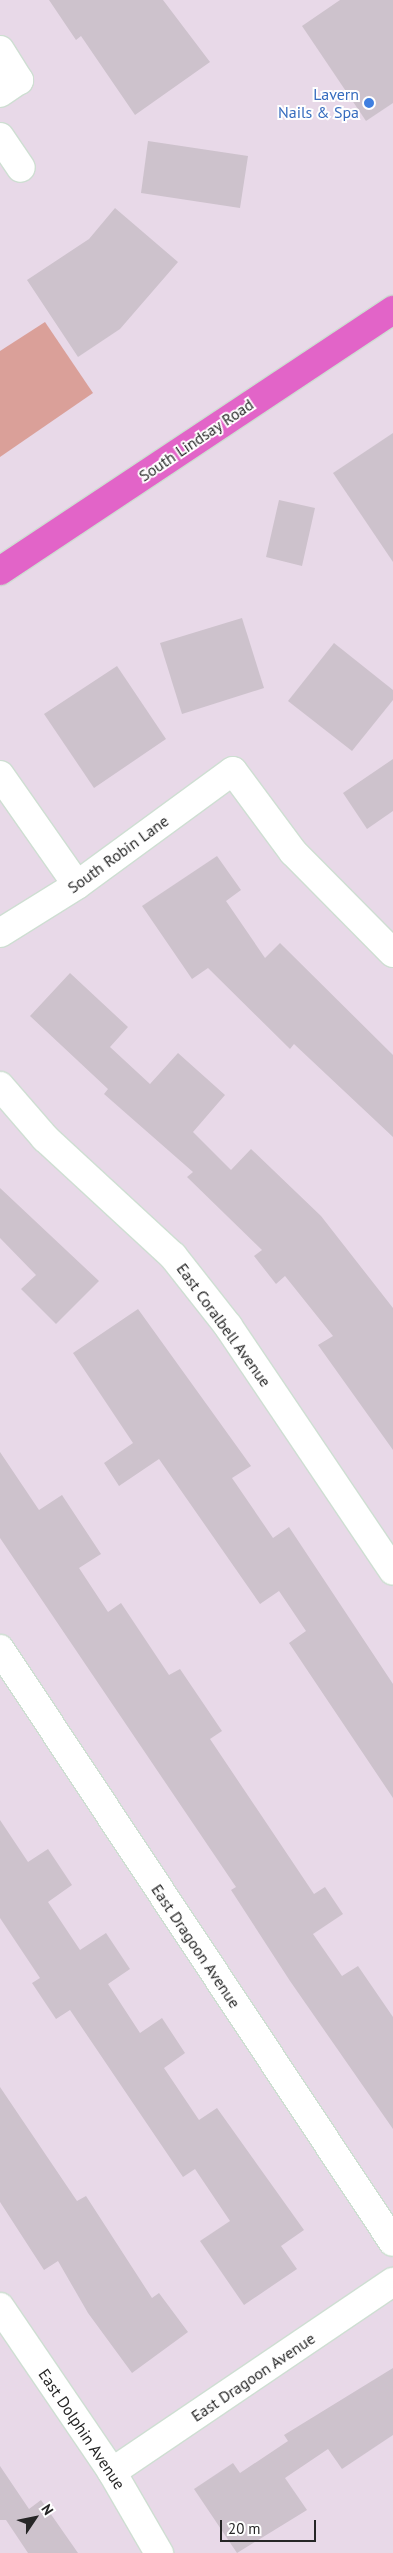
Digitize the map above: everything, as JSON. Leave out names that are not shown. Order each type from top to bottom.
[{"type":"main road","name":"South Lindsay Road","points":[[0,571],[393,310]]},
{"type":"street","points":[[0,50],[10,87]]},
{"type":"street","points":[[0,137],[21,168]]},
{"type":"street","name":"South Robin Lane","points":[[0,933],[76,885],[233,771],[293,852],[393,953]]},
{"type":"street","points":[[0,775],[76,885]]},
{"type":"street","name":"East Coralbell Avenue","points":[[0,1086],[45,1138],[174,1256],[228,1326],[393,1571]]},
{"type":"street","name":"East Dragoon Avenue","points":[[0,1649],[393,2242]]},
{"type":"street","name":"East Dragoon Avenue","points":[[112,2472],[393,2282]]},
{"type":"street","name":"East Dolphin Avenue","points":[[0,2307],[112,2472],[159,2553]]},
{"type":"shaded area","points":[[45,322],[93,393],[0,457],[0,351]]},
{"type":"building","points":[[49,0],[163,0],[210,62],[135,115],[81,36],[76,40]]},
{"type":"building","points":[[340,0],[393,0],[393,103],[366,121],[302,26]]},
{"type":"building","points":[[148,141],[248,156],[240,208],[141,193]]},
{"type":"building","points":[[115,208],[178,262],[120,329],[78,357],[27,280],[89,239]]},
{"type":"building","points":[[393,433],[393,562],[333,473]]},
{"type":"building","points":[[279,500],[315,508],[302,566],[266,557]]},
{"type":"building","points":[[242,618],[264,688],[182,714],[160,643]]},
{"type":"building","points":[[334,643],[393,690],[393,700],[352,751],[288,701]]},
{"type":"building","points":[[117,666],[166,739],[94,788],[44,714]]},
{"type":"building","points":[[393,759],[393,811],[367,829],[343,793]]},
{"type":"building","points":[[217,856],[241,890],[226,901],[265,958],[280,943],[393,1055],[393,1137],[294,1044],[290,1049],[208,968],[192,979],[142,906]]},
{"type":"building","points":[[70,973],[128,1027],[110,1047],[150,1084],[178,1053],[225,1095],[193,1132],[231,1170],[251,1149],[321,1216],[393,1308],[393,1450],[318,1345],[333,1336],[285,1276],[276,1284],[254,1256],[262,1250],[187,1177],[193,1172],[104,1094],[108,1089],[30,1016]]},
{"type":"building","points":[[0,1188],[99,1281],[56,1324],[21,1289],[36,1275],[0,1238]]},
{"type":"building","points":[[138,1309],[251,1466],[232,1478],[273,1538],[289,1527],[393,1684],[393,1798],[289,1643],[306,1631],[279,1591],[260,1604],[159,1459],[119,1486],[104,1463],[133,1443],[73,1353]]},
{"type":"building","points":[[0,1452],[39,1510],[62,1495],[101,1554],[79,1568],[108,1612],[121,1603],[169,1675],[180,1669],[222,1731],[210,1739],[314,1894],[325,1887],[343,1914],[313,1934],[342,1976],[358,1966],[393,2017],[393,2129],[290,1981],[231,1890],[236,1887],[0,1538]]},
{"type":"building","points":[[0,1820],[28,1862],[48,1849],[72,1885],[48,1902],[80,1950],[106,1933],[130,1969],[108,1984],[140,2033],[162,2018],[185,2053],[164,2068],[199,2120],[217,2108],[304,2230],[281,2246],[297,2269],[244,2305],[200,2241],[230,2221],[195,2169],[183,2177],[70,2010],[56,2019],[32,1983],[40,1978],[0,1918]]},
{"type":"building","points":[[0,2087],[77,2201],[86,2196],[152,2298],[159,2293],[188,2332],[132,2373],[88,2313],[58,2261],[44,2270],[0,2202]]},
{"type":"building","points":[[393,2368],[393,2435],[342,2469],[328,2449],[285,2478],[307,2510],[237,2553],[194,2489],[233,2463],[240,2473],[288,2441],[284,2435]]},
{"type":"building","points":[[0,2466],[29,2509],[41,2500],[78,2553],[28,2553],[6,2520],[0,2520]]},
{"type":"place","name":"Lavern Nails & Spa","points":[[369,103]]}]
